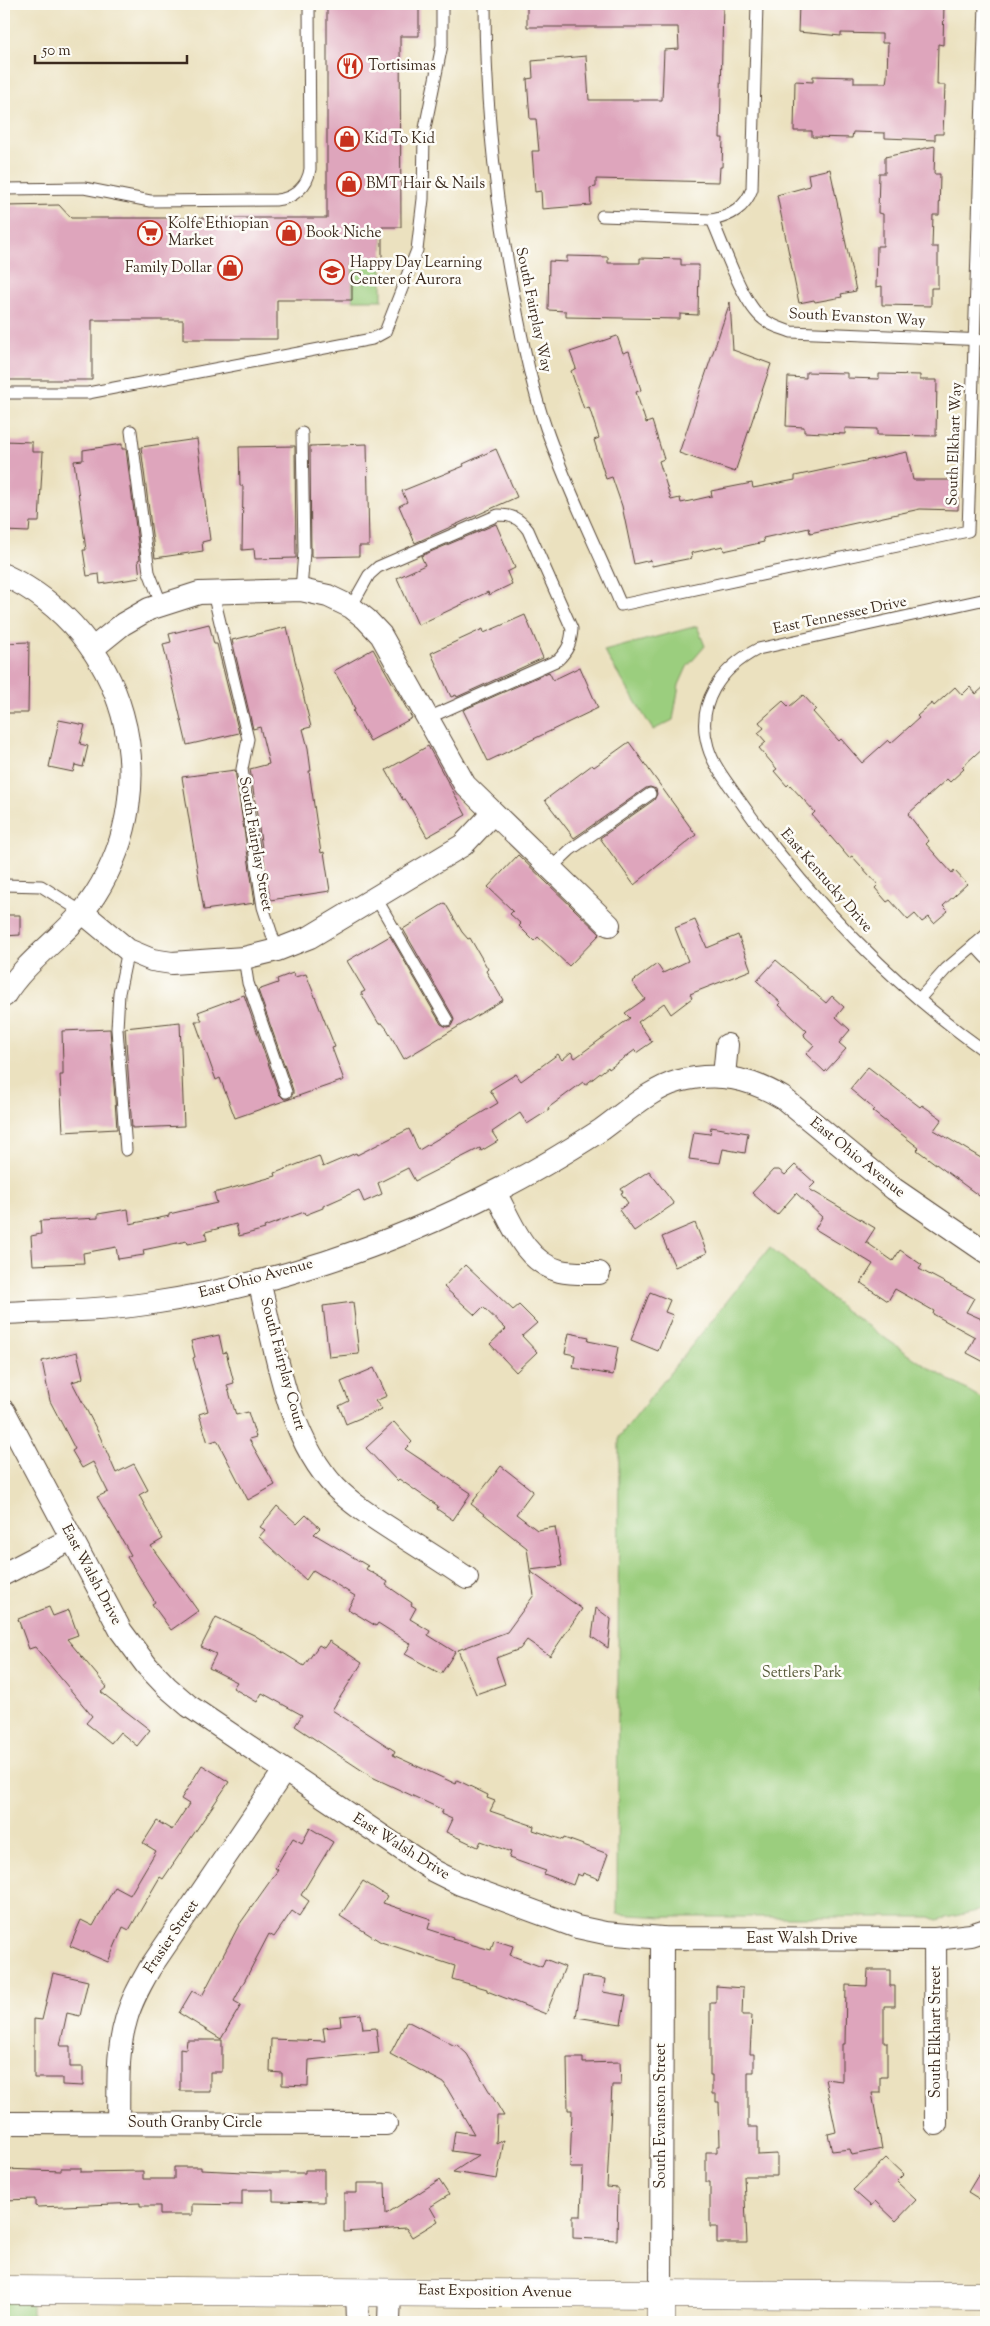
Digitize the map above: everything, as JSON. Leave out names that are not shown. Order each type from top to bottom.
[{"type":"street","points":[[4,575],[23,584],[50,603],[75,627],[92,649],[108,675],[121,707],[129,741],[131,776],[128,810],[123,833],[111,865],[94,896],[73,923],[5,989]]},
{"type":"street","points":[[92,649],[123,624],[161,603],[198,593],[301,590],[328,596],[351,607],[381,635],[465,785],[609,925]]},
{"type":"street","points":[[82,912],[128,950],[152,960],[172,963],[244,958],[277,950],[310,937],[462,845],[493,812]]},
{"type":"street","points":[[724,1076],[727,1045]]},
{"type":"street","name":"East Ohio Avenue","points":[[4,1313],[103,1309],[146,1304],[188,1297],[259,1280],[336,1258],[391,1239],[444,1217],[496,1192],[590,1136],[655,1092],[676,1082],[700,1076],[724,1076],[745,1080],[767,1088],[783,1098],[894,1189],[986,1252]]},
{"type":"street","points":[[496,1192],[528,1252],[542,1264],[560,1271],[599,1273]]},
{"type":"street","name":"South Fairplay Court","points":[[259,1280],[290,1404],[299,1432],[318,1466],[336,1488],[358,1508],[467,1578]]},
{"type":"street","name":"East Walsh Drive","points":[[4,1411],[121,1631],[147,1666],[189,1706],[434,1871],[460,1884],[577,1927],[605,1933],[662,1938],[935,1939],[971,1935],[986,1930]]},
{"type":"street","points":[[4,1574],[71,1539]]},
{"type":"street","name":"Frasier Street","points":[[118,2123],[119,2058],[126,2020],[136,1993],[150,1968],[284,1771]]},
{"type":"street","name":"South Evanston Street","points":[[661,2294],[662,1938]]},
{"type":"street","name":"South Elkhart Street","points":[[935,1939],[936,2124]]},
{"type":"street","name":"South Granby Circle","points":[[4,2123],[386,2124]]},
{"type":"street","name":"East Exposition Avenue","points":[[4,2290],[986,2296]]},
{"type":"street","points":[[357,2291],[358,2322]]},
{"type":"street","points":[[389,2322],[390,2291]]},
{"type":"street","points":[[661,2294],[661,2322]]},
{"type":"lane","points":[[4,189],[84,188],[150,201],[282,200],[295,194],[306,182],[310,169],[309,4]]},
{"type":"lane","points":[[4,392],[88,393],[372,339],[385,332],[418,241],[423,199],[424,133],[442,45],[442,4]]},
{"type":"lane","name":"South Fairplay Way","points":[[485,4],[485,67],[492,158],[504,248],[527,363],[545,426],[567,487],[580,510],[621,605]]},
{"type":"lane","points":[[602,216],[712,220],[727,217],[740,209],[752,189],[757,4]]},
{"type":"lane","name":"South Elkhart Way","points":[[621,605],[968,531],[985,4]]},
{"type":"lane","name":"South Evanston Way","points":[[712,220],[750,305],[762,319],[774,326],[791,332],[986,340]]},
{"type":"lane","points":[[130,431],[149,572],[161,603]]},
{"type":"lane","points":[[301,590],[304,552],[302,433]]},
{"type":"lane","points":[[351,607],[369,575],[378,567],[421,548],[498,515],[510,515],[521,521],[528,530],[572,629],[571,642],[566,652],[558,660],[428,718]]},
{"type":"lane","name":"South Fairplay Street","points":[[213,592],[248,739],[242,768],[263,907],[277,950]]},
{"type":"lane","name":"East Tennessee Drive","points":[[715,687],[725,671],[741,658],[758,649],[986,599]]},
{"type":"lane","name":"East Kentucky Drive","points":[[715,687],[708,704],[705,724],[708,746],[715,764],[761,830],[813,893],[869,952],[920,998],[986,1052]]},
{"type":"lane","points":[[551,868],[570,850],[650,794]]},
{"type":"lane","points":[[4,885],[41,886],[82,912]]},
{"type":"lane","points":[[376,898],[447,1020]]},
{"type":"lane","points":[[920,998],[946,968],[986,935]]},
{"type":"lane","points":[[974,945],[986,958]]},
{"type":"lane","points":[[126,1150],[117,1029],[118,993],[128,950]]},
{"type":"lane","points":[[244,958],[248,983],[286,1092]]},
{"type":"green space","points":[[352,227],[382,227],[382,300],[352,300]]},
{"type":"green space","points":[[697,626],[705,646],[687,667],[679,685],[673,720],[653,730],[604,651]]},
{"type":"green space","name":"Settlers Park","points":[[770,1247],[846,1311],[924,1365],[986,1401],[986,1909],[937,1920],[930,1917],[663,1917],[617,1914],[619,1437]]},
{"type":"green space","points":[[4,2290],[32,2290],[32,2322],[4,2322]]},
{"type":"building","points":[[327,4],[419,4],[419,36],[400,36],[401,227],[382,227],[382,263],[352,263],[352,300],[277,300],[277,339],[183,339],[183,320],[92,320],[92,380],[4,380],[4,206],[59,205],[71,218],[327,218]]},
{"type":"building","points":[[527,4],[723,4],[720,138],[723,138],[722,167],[720,167],[719,182],[596,179],[596,187],[590,188],[591,205],[542,209],[541,191],[535,192],[532,151],[539,151],[536,119],[530,119],[527,79],[533,78],[532,61],[586,56],[589,100],[662,100],[664,50],[679,49],[678,27],[527,27]]},
{"type":"building","points":[[799,4],[944,4],[943,45],[938,44],[937,85],[945,85],[943,134],[935,134],[935,140],[885,138],[885,133],[853,132],[852,138],[812,137],[812,131],[794,131],[795,81],[813,82],[813,76],[854,77],[854,83],[886,83],[887,77],[888,43],[882,43],[882,34],[841,33],[841,36],[798,32]]},
{"type":"building","points":[[935,146],[934,174],[940,174],[939,215],[933,215],[932,247],[938,247],[938,288],[931,288],[931,306],[882,305],[882,286],[876,287],[877,246],[883,246],[883,214],[878,213],[879,173],[885,173],[885,157]]},
{"type":"building","points":[[830,169],[856,291],[841,294],[842,297],[799,303],[777,195],[810,186],[808,174]]},
{"type":"building","points":[[567,256],[608,257],[608,263],[640,263],[640,258],[681,259],[681,265],[699,265],[698,315],[680,314],[680,319],[566,317],[566,311],[548,310],[549,261],[567,262]]},
{"type":"building","points":[[730,302],[733,350],[771,364],[735,472],[679,453]]},
{"type":"building","points":[[617,336],[623,353],[629,351],[641,390],[636,392],[646,423],[652,421],[664,459],[659,461],[671,500],[680,498],[681,503],[712,496],[711,491],[752,483],[753,488],[795,480],[795,476],[907,452],[913,480],[959,480],[958,510],[920,509],[810,533],[809,528],[763,538],[764,542],[724,551],[723,546],[691,553],[692,558],[652,566],[651,560],[634,564],[622,506],[612,477],[606,479],[594,440],[599,438],[589,407],[584,409],[571,371],[576,368],[570,352]]},
{"type":"building","points":[[806,372],[847,373],[847,378],[879,379],[879,374],[920,375],[920,380],[937,380],[936,436],[877,435],[877,429],[845,428],[845,434],[804,432],[804,427],[786,426],[788,377],[806,378]]},
{"type":"building","points":[[197,439],[210,540],[202,542],[203,551],[155,558],[141,447]]},
{"type":"building","points":[[4,441],[32,442],[32,452],[43,452],[39,522],[30,522],[29,532],[4,531]]},
{"type":"building","points":[[122,444],[122,449],[126,449],[140,559],[138,560],[140,578],[100,584],[99,574],[87,576],[83,550],[86,550],[74,461],[83,460],[83,450]]},
{"type":"building","points":[[367,444],[369,546],[359,546],[359,556],[311,557],[310,446]]},
{"type":"building","points":[[295,446],[296,558],[255,559],[254,549],[242,550],[243,486],[240,486],[239,447]]},
{"type":"building","points":[[496,449],[517,497],[415,543],[399,506],[407,502],[402,491],[464,466],[463,464]]},
{"type":"building","points":[[496,524],[515,568],[507,572],[512,584],[489,595],[488,592],[418,625],[397,578],[425,565],[421,556]]},
{"type":"building","points":[[525,615],[543,658],[457,697],[456,695],[451,697],[431,653],[483,629],[484,633]]},
{"type":"building","points":[[209,624],[214,644],[217,644],[239,733],[187,745],[163,644],[171,642],[169,634]]},
{"type":"building","points":[[287,627],[311,727],[303,729],[308,748],[311,771],[309,771],[321,853],[324,852],[330,891],[270,900],[250,769],[269,764],[260,727],[253,729],[232,640]]},
{"type":"building","points":[[29,642],[28,713],[4,713],[4,643]]},
{"type":"building","points":[[373,649],[412,718],[370,741],[353,711],[355,710],[351,700],[334,671]]},
{"type":"building","points":[[580,667],[598,708],[488,761],[463,710],[549,672],[553,680]]},
{"type":"building","points":[[986,685],[986,745],[962,767],[964,769],[950,782],[947,779],[908,814],[929,841],[926,844],[952,873],[954,870],[967,884],[943,906],[948,911],[934,923],[929,917],[922,922],[915,914],[908,920],[890,900],[887,902],[875,888],[878,885],[852,856],[849,858],[812,815],[815,812],[774,771],[777,769],[759,748],[766,742],[758,733],[764,728],[759,722],[783,701],[789,707],[803,695],[816,709],[813,712],[862,763],[888,740],[891,743],[919,718],[917,716],[932,703],[934,706],[955,687],[962,695],[970,687],[976,694]]},
{"type":"building","points":[[59,720],[85,725],[80,744],[88,746],[83,767],[75,765],[73,772],[49,767]]},
{"type":"building","points":[[629,742],[696,835],[634,885],[600,838],[654,800],[657,794],[656,789],[646,788],[574,838],[545,800],[592,765],[594,767]]},
{"type":"building","points":[[428,746],[466,815],[427,837],[408,803],[405,799],[403,800],[386,770]]},
{"type":"building","points":[[235,770],[255,903],[204,910],[182,777]]},
{"type":"building","points":[[518,855],[600,934],[569,966],[538,937],[534,941],[519,926],[521,924],[510,914],[513,911],[488,887]]},
{"type":"building","points":[[445,903],[462,932],[468,939],[470,938],[503,1000],[404,1059],[387,1029],[382,1023],[379,1024],[361,993],[365,991],[347,961],[390,936],[441,1024],[447,1027],[451,1026],[454,1020],[453,1016],[403,929]]},
{"type":"building","points":[[4,915],[20,915],[20,935],[4,936]]},
{"type":"building","points":[[695,920],[707,948],[738,935],[751,970],[690,994],[692,998],[671,1014],[664,1003],[638,1022],[652,1042],[636,1053],[635,1050],[609,1069],[608,1067],[585,1085],[583,1082],[548,1108],[549,1110],[527,1124],[520,1113],[492,1132],[498,1141],[481,1151],[480,1148],[415,1181],[408,1168],[378,1183],[382,1194],[364,1202],[359,1190],[305,1215],[304,1212],[264,1227],[265,1229],[239,1236],[236,1224],[205,1232],[207,1240],[188,1244],[187,1241],[143,1250],[144,1255],[118,1259],[116,1247],[83,1253],[84,1263],[33,1265],[31,1236],[41,1234],[40,1221],[98,1218],[98,1214],[128,1209],[130,1224],[169,1216],[169,1214],[217,1203],[214,1193],[276,1176],[275,1173],[319,1156],[323,1167],[356,1153],[357,1155],[409,1129],[419,1150],[498,1103],[490,1090],[516,1074],[521,1081],[558,1054],[562,1060],[571,1052],[575,1058],[630,1018],[625,1013],[645,999],[632,982],[657,964],[663,973],[688,961],[675,928]]},
{"type":"building","points":[[776,960],[826,1003],[832,996],[844,1007],[836,1017],[850,1030],[839,1043],[846,1049],[825,1072],[806,1054],[814,1045],[805,1037],[804,1034],[807,1031],[757,981]]},
{"type":"building","points":[[293,973],[295,977],[306,974],[335,1047],[332,1048],[344,1080],[235,1118],[220,1078],[216,1080],[195,1021],[202,1021],[198,1012],[244,995],[279,1094],[284,1099],[289,1099],[293,1094],[293,1090],[258,990],[278,983],[277,979]]},
{"type":"building","points":[[180,1022],[184,1126],[132,1128],[125,1028]]},
{"type":"building","points":[[110,1029],[117,1129],[63,1132],[60,1075],[63,1075],[62,1031]]},
{"type":"building","points":[[868,1067],[920,1107],[922,1105],[942,1119],[934,1130],[986,1161],[986,1201],[917,1150],[919,1148],[872,1111],[874,1109],[850,1089]]},
{"type":"building","points":[[711,1127],[748,1133],[745,1153],[723,1149],[720,1163],[689,1159],[694,1132],[710,1134]]},
{"type":"building","points":[[795,1165],[815,1183],[809,1189],[875,1228],[866,1242],[893,1261],[900,1250],[922,1265],[919,1269],[974,1298],[966,1312],[984,1320],[986,1315],[986,1363],[967,1353],[975,1337],[933,1314],[934,1311],[895,1289],[888,1301],[861,1283],[873,1264],[815,1229],[822,1217],[796,1193],[777,1215],[752,1193],[773,1170],[779,1170],[785,1175]]},
{"type":"building","points":[[649,1171],[674,1204],[634,1231],[619,1210],[628,1203],[621,1193],[623,1192],[621,1189]]},
{"type":"building","points":[[695,1223],[707,1253],[675,1267],[662,1237]]},
{"type":"building","points":[[465,1265],[513,1310],[519,1305],[537,1323],[522,1336],[537,1352],[516,1372],[490,1344],[506,1329],[483,1307],[475,1315],[444,1287]]},
{"type":"building","points":[[650,1292],[670,1300],[665,1312],[673,1315],[658,1351],[631,1340]]},
{"type":"building","points":[[353,1302],[359,1354],[329,1357],[323,1306]]},
{"type":"building","points":[[569,1333],[589,1337],[588,1341],[618,1347],[613,1375],[573,1368],[575,1355],[565,1353]]},
{"type":"building","points":[[219,1335],[223,1353],[226,1352],[234,1383],[227,1385],[236,1415],[248,1412],[256,1437],[249,1439],[275,1485],[248,1500],[217,1440],[208,1443],[199,1414],[208,1411],[193,1358],[195,1357],[191,1341]]},
{"type":"building","points":[[77,1352],[83,1377],[72,1382],[98,1432],[116,1473],[134,1464],[148,1490],[139,1495],[163,1539],[151,1546],[198,1611],[171,1630],[152,1604],[155,1602],[127,1557],[131,1555],[97,1497],[108,1492],[93,1462],[82,1468],[72,1451],[75,1449],[50,1401],[42,1361]]},
{"type":"building","points":[[374,1368],[387,1396],[375,1401],[382,1409],[346,1424],[339,1406],[349,1401],[341,1382]]},
{"type":"building","points":[[394,1422],[412,1442],[405,1449],[471,1493],[453,1520],[437,1509],[438,1506],[399,1479],[397,1481],[366,1448]]},
{"type":"building","points":[[501,1466],[533,1491],[516,1514],[537,1530],[555,1527],[562,1566],[530,1570],[527,1548],[471,1504]]},
{"type":"building","points":[[277,1506],[297,1524],[306,1515],[320,1528],[314,1534],[368,1566],[366,1569],[388,1582],[386,1585],[412,1603],[411,1605],[416,1608],[410,1619],[430,1631],[428,1635],[455,1652],[441,1674],[405,1654],[411,1644],[378,1623],[376,1626],[348,1609],[355,1596],[313,1570],[306,1580],[259,1537],[265,1530],[260,1527]]},
{"type":"building","points":[[530,1571],[582,1609],[550,1656],[527,1640],[520,1649],[496,1658],[505,1684],[476,1694],[458,1650],[507,1632],[534,1595]]},
{"type":"building","points":[[49,1607],[53,1616],[69,1610],[78,1635],[67,1639],[107,1687],[101,1692],[150,1730],[137,1746],[120,1732],[111,1743],[86,1723],[92,1716],[35,1647],[29,1649],[18,1619]]},
{"type":"building","points":[[596,1608],[611,1619],[608,1648],[592,1637]]},
{"type":"building","points":[[216,1617],[254,1635],[304,1666],[319,1645],[324,1648],[329,1641],[362,1663],[332,1710],[395,1751],[393,1755],[456,1784],[457,1780],[488,1795],[487,1798],[495,1801],[490,1811],[534,1826],[533,1830],[563,1840],[564,1838],[608,1854],[599,1879],[583,1873],[582,1876],[577,1874],[573,1885],[544,1874],[546,1871],[509,1858],[511,1852],[481,1841],[478,1847],[446,1832],[452,1819],[441,1814],[443,1810],[372,1777],[295,1726],[302,1715],[262,1693],[257,1702],[233,1688],[237,1682],[209,1668],[216,1654],[201,1647]]},
{"type":"building","points":[[202,1765],[229,1782],[163,1879],[160,1877],[129,1930],[123,1927],[108,1962],[70,1946],[81,1920],[93,1926],[115,1887],[130,1895],[156,1851],[143,1843],[157,1821],[172,1830],[189,1804],[181,1799]]},
{"type":"building","points":[[310,1828],[333,1842],[301,1895],[309,1901],[299,1916],[292,1911],[274,1937],[269,1934],[234,2001],[241,2005],[221,2039],[179,2013],[192,1991],[202,1996],[239,1925],[278,1870],[275,1868],[293,1838],[302,1843]]},
{"type":"building","points":[[363,1881],[387,1896],[383,1903],[431,1919],[428,1929],[453,1937],[452,1939],[491,1950],[494,1940],[513,1946],[510,1955],[542,1967],[545,1959],[565,1967],[546,2014],[487,1991],[487,1989],[452,1979],[455,1966],[381,1942],[340,1916]]},
{"type":"building","points":[[868,1970],[890,1970],[890,1986],[895,1986],[895,2006],[884,2006],[884,2042],[887,2042],[887,2077],[880,2077],[880,2093],[872,2093],[882,2149],[852,2155],[850,2149],[832,2151],[828,2134],[836,2132],[825,2079],[842,2081],[842,2044],[845,2044],[846,1985],[867,1986]]},
{"type":"building","points":[[53,1973],[88,1981],[80,2016],[67,2013],[60,2046],[70,2046],[70,2067],[83,2067],[83,2086],[62,2085],[62,2078],[34,2078],[34,2019],[42,2020]]},
{"type":"building","points":[[583,1976],[605,1979],[603,1992],[626,1996],[621,2024],[576,2017]]},
{"type":"building","points":[[716,1986],[743,1988],[742,2015],[752,2015],[750,2054],[754,2054],[754,2072],[748,2072],[748,2127],[758,2127],[758,2155],[777,2154],[777,2176],[744,2176],[747,2243],[717,2243],[717,2227],[710,2227],[710,2182],[706,2182],[706,2152],[717,2152],[717,2146],[720,2146],[719,2102],[716,2102],[716,2094],[712,2094],[712,2075],[710,2075],[710,2003],[716,2003]]},
{"type":"building","points":[[361,2014],[363,2029],[376,2028],[379,2053],[309,2060],[308,2086],[282,2085],[282,2073],[270,2072],[271,2039],[325,2041],[323,2028],[341,2026],[340,2016]]},
{"type":"building","points":[[407,2021],[455,2046],[456,2044],[467,2054],[504,2116],[497,2116],[496,2144],[504,2140],[497,2179],[453,2172],[479,2155],[452,2151],[455,2131],[474,2134],[444,2083],[390,2054]]},
{"type":"building","points":[[187,2040],[222,2040],[222,2072],[210,2072],[210,2091],[180,2091],[180,2048],[186,2049]]},
{"type":"building","points":[[567,2058],[583,2058],[583,2063],[620,2062],[621,2085],[612,2085],[607,2187],[618,2188],[617,2240],[573,2238],[573,2216],[581,2216],[583,2168],[570,2168],[572,2110],[568,2110]]},
{"type":"building","points":[[886,2158],[904,2175],[897,2182],[916,2200],[896,2221],[875,2201],[871,2206],[853,2190]]},
{"type":"building","points":[[986,2162],[986,2203],[968,2192]]},
{"type":"building","points":[[174,2167],[201,2167],[201,2170],[265,2173],[305,2173],[305,2170],[324,2170],[324,2202],[273,2201],[273,2190],[242,2190],[242,2205],[192,2204],[192,2215],[160,2215],[160,2206],[140,2206],[140,2203],[38,2207],[35,2206],[35,2199],[4,2200],[4,2169],[61,2171],[61,2168],[81,2168],[81,2172],[143,2171],[143,2179],[174,2179]]},
{"type":"building","points":[[439,2180],[449,2195],[430,2207],[438,2221],[412,2237],[406,2228],[344,2232],[344,2193],[357,2193],[357,2183],[385,2183],[386,2214]]},
{"type":"place","name":"Tortisimas","points":[[350,66]]},
{"type":"place","name":"Kid To Kid","points":[[347,139]]},
{"type":"place","name":"BMT Hair & Nails","points":[[349,184]]},
{"type":"place","name":"Kolfe Ethiopian Market","points":[[150,233]]},
{"type":"place","name":"Book Niche","points":[[289,233]]},
{"type":"place","name":"Family Dollar","points":[[230,268]]},
{"type":"place","name":"Happy Day Learning Center of Aurora","points":[[332,272]]}]
